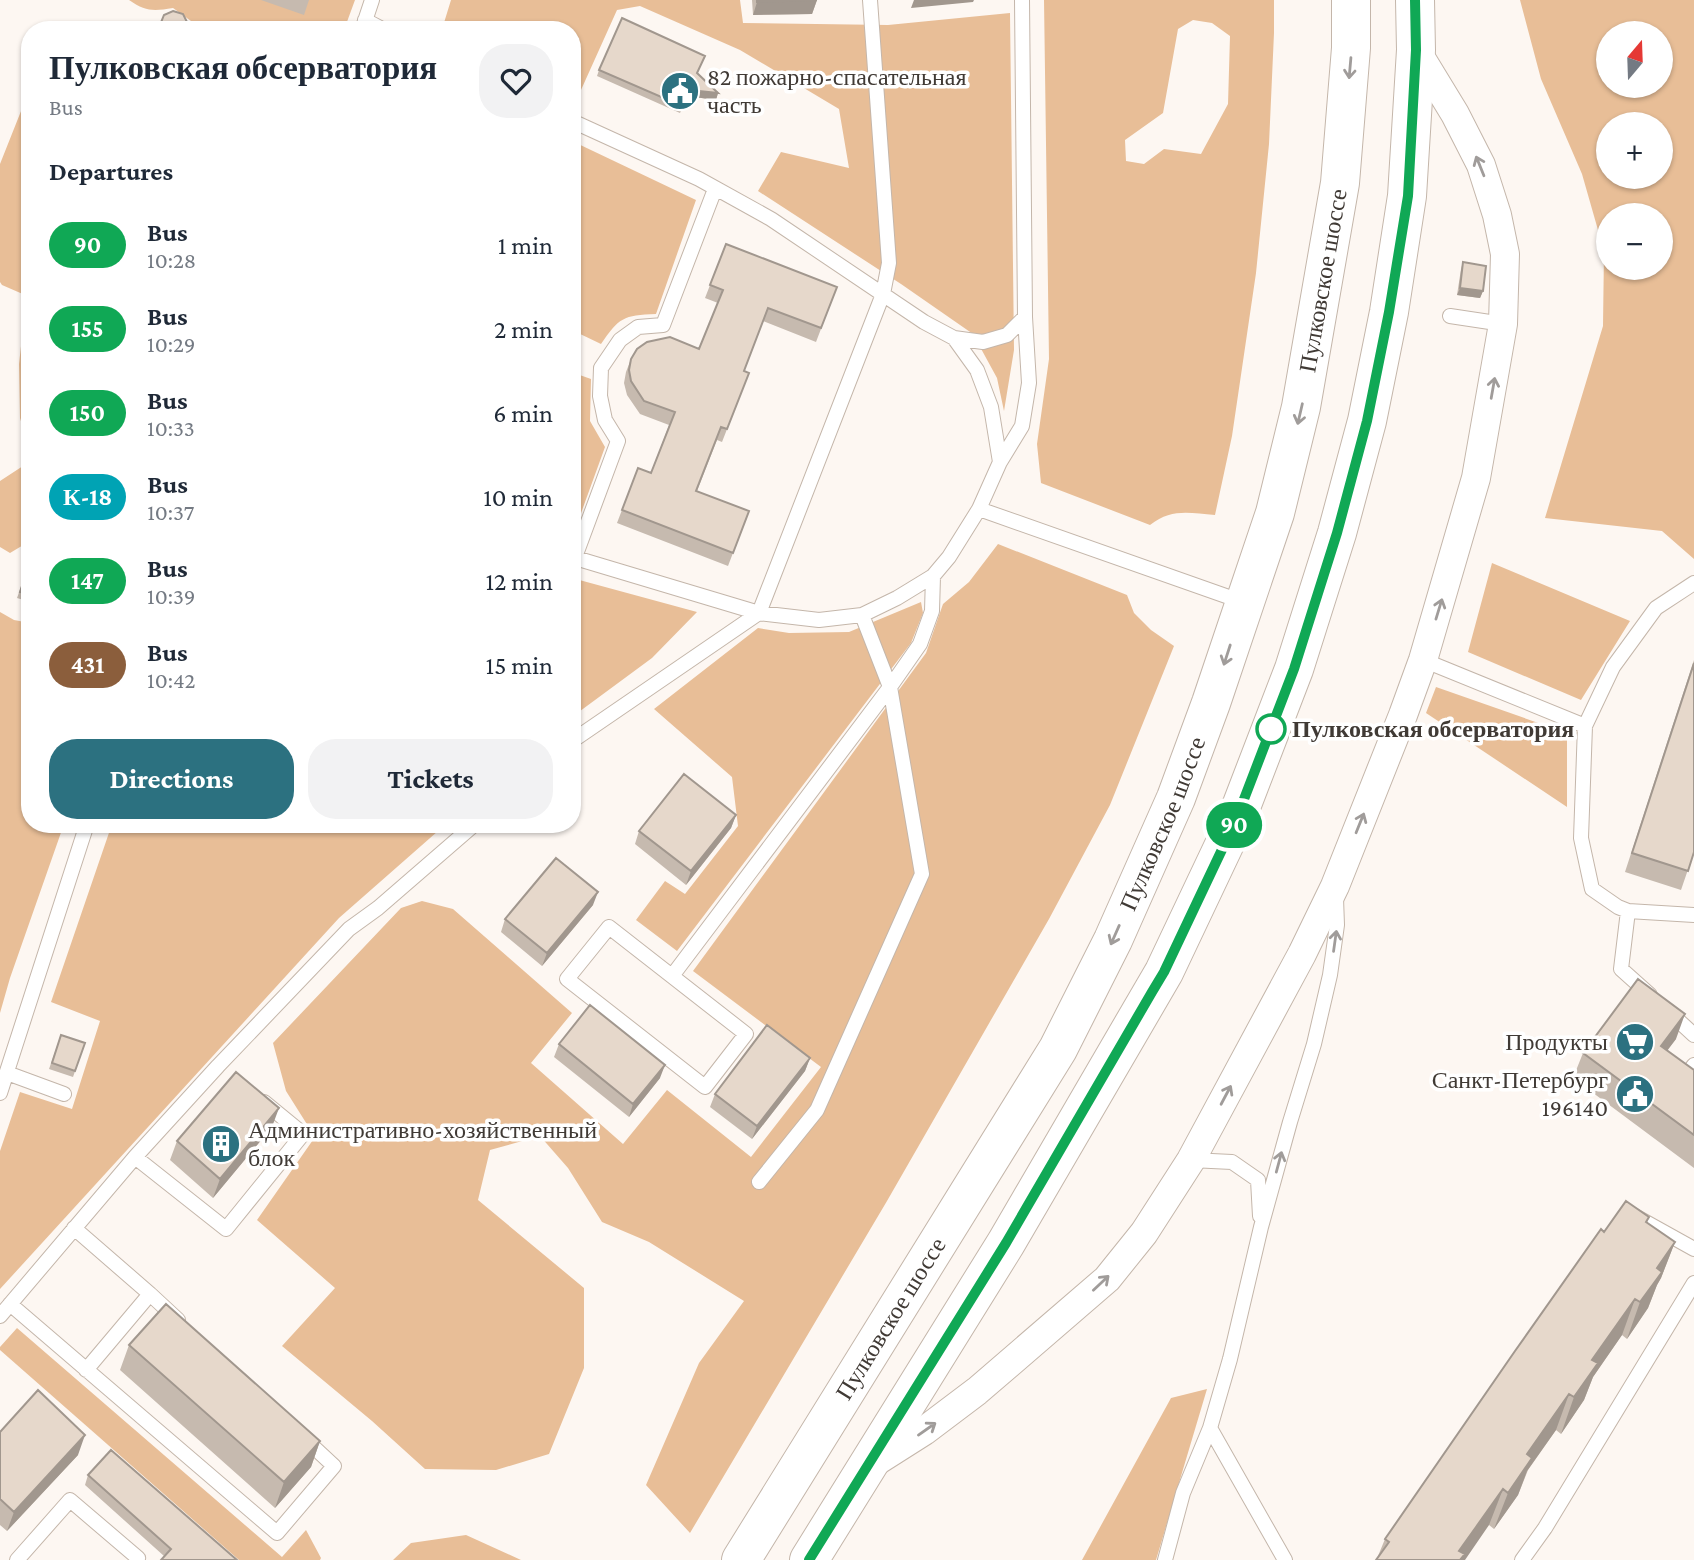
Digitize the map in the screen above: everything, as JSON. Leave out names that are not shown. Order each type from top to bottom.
[{"type":"highway","name":"Пулковское шоссе","points":[[741,1560],[1058,1049],[1113,940],[1176,798],[1212,702],[1275,513],[1301,407],[1340,183],[1352,48],[1351,0]]},
{"type":"highway","points":[[809,1560],[1006,1243],[1164,972],[1241,808],[1294,669],[1337,533],[1367,421],[1389,312],[1408,196],[1416,50],[1415,0]]},
{"type":"street","points":[[869,1466],[924,1432],[977,1391],[1107,1279],[1144,1233],[1191,1160],[1302,954],[1335,886],[1423,660],[1476,478],[1503,324],[1505,254],[1497,215],[1481,165],[1455,114],[1416,50]]},
{"type":"lane","points":[[364,21],[372,0]]},
{"type":"lane","points":[[581,735],[759,613],[883,295],[889,263],[870,0]]},
{"type":"lane","points":[[581,559],[759,613],[819,620],[862,615],[933,576],[949,557],[979,509],[1000,462],[1022,426],[1029,383],[1025,317],[1022,0]]},
{"type":"lane","points":[[581,125],[699,179],[771,219],[924,322],[954,338],[983,342],[1007,335],[1025,317]]},
{"type":"lane","points":[[581,539],[618,441],[605,420],[600,396],[601,368],[620,340],[638,327],[663,325],[715,189]]},
{"type":"lane","points":[[1450,316],[1503,324]]},
{"type":"lane","points":[[954,338],[977,370],[991,407],[1000,462]]},
{"type":"lane","points":[[979,509],[1244,603]]},
{"type":"lane","points":[[672,976],[920,644],[932,611],[933,576]]},
{"type":"lane","points":[[1694,583],[1656,608],[1613,667],[1585,726],[1581,838],[1592,889],[1618,907],[1628,911],[1694,915]]},
{"type":"lane","points":[[759,1182],[817,1110],[922,874],[890,687],[862,615]]},
{"type":"lane","points":[[1423,660],[1585,726]]},
{"type":"lane","points":[[0,1093],[84,833]]},
{"type":"lane","points":[[0,1316],[135,1157],[223,1069],[349,929],[464,833]]},
{"type":"lane","points":[[1165,1560],[1183,1493],[1210,1428],[1230,1359],[1261,1227],[1314,1044],[1330,975],[1337,925],[1335,886]]},
{"type":"lane","points":[[1628,911],[1621,969],[1694,1035]]},
{"type":"lane","points":[[609,927],[672,976],[746,1034],[705,1087],[567,979],[609,927]]},
{"type":"lane","points":[[1694,1065],[1687,1074],[1694,1079]]},
{"type":"lane","points":[[7,1073],[64,1094]]},
{"type":"lane","points":[[135,1157],[226,1229],[303,1133],[249,1090]]},
{"type":"lane","points":[[1191,1160],[1232,1162],[1258,1180],[1261,1227]]},
{"type":"lane","points":[[1626,1211],[1694,1249]]},
{"type":"lane","points":[[74,1228],[191,1332]]},
{"type":"lane","points":[[1522,1560],[1545,1528],[1694,1283]]},
{"type":"lane","points":[[86,1370],[150,1294]]},
{"type":"lane","points":[[10,1304],[276,1533],[334,1466],[293,1428]]},
{"type":"lane","points":[[1210,1428],[1285,1560]]},
{"type":"lane","points":[[18,1560],[70,1500],[138,1558],[137,1560]]},
{"type":"shaded area","points":[[129,0],[355,0],[347,21],[191,21],[173,8],[150,10]]},
{"type":"shaded area","points":[[451,0],[740,0],[743,23],[888,25],[1010,13],[1014,350],[1004,411],[997,378],[973,334],[758,191],[781,152],[849,168],[839,109],[740,50],[640,6],[617,10],[581,90],[581,21],[445,21]]},
{"type":"shaded area","points":[[1044,0],[1274,0],[1269,144],[1256,273],[1232,436],[1215,515],[1173,514],[1150,525],[1041,483],[1037,444],[1049,359]],"holes":[[[1193,20],[1212,23],[1230,36],[1228,104],[1201,154],[1164,149],[1144,164],[1126,161],[1125,140],[1163,113],[1178,29]]]},
{"type":"shaded area","points":[[1520,0],[1694,0],[1694,559],[1662,531],[1545,518],[1603,326],[1604,280],[1673,280],[1673,203],[1596,203],[1596,223],[1582,174],[1541,79]]},
{"type":"shaded area","points":[[21,111],[21,293],[0,282],[0,164]]},
{"type":"shaded area","points":[[581,145],[696,200],[656,314],[636,315],[623,320],[601,344],[581,334]]},
{"type":"shaded area","points":[[21,346],[21,421],[20,418]]},
{"type":"shaded area","points":[[581,375],[591,379],[590,421],[605,447],[581,513]]},
{"type":"shaded area","points":[[21,467],[21,546],[10,553],[0,547],[0,481]]},
{"type":"shaded area","points":[[998,544],[1127,595],[1134,613],[1151,630],[1174,646],[1110,805],[1049,919],[887,1201],[690,1533],[646,1485],[699,1363],[744,1301],[649,1242],[602,1222],[568,1168],[540,1136],[490,1150],[478,1200],[584,1288],[584,1368],[549,1454],[496,1470],[425,1469],[282,1346],[335,1288],[257,1220],[315,1137],[286,1091],[273,1043],[401,908],[422,901],[453,909],[572,1013],[531,1063],[623,1144],[667,1090],[751,1157],[821,1067],[693,971],[926,653],[943,604],[969,582]]},
{"type":"shaded area","points":[[1492,563],[1630,621],[1581,700],[1468,652]]},
{"type":"shaded area","points":[[581,580],[697,612],[652,658],[581,710]]},
{"type":"shaded area","points":[[921,602],[923,613],[911,643],[677,951],[636,920],[665,881],[685,894],[738,826],[732,777],[654,709],[758,628],[789,633],[849,632]]},
{"type":"shaded area","points":[[0,612],[21,621],[21,833],[61,833],[0,1013]]},
{"type":"shaded area","points":[[1436,687],[1567,733],[1567,807],[1426,713]]},
{"type":"shaded area","points":[[109,833],[436,833],[339,918],[0,1289],[0,1151],[20,1092],[72,1109],[100,1021],[51,1002]]},
{"type":"shaded area","points":[[17,1328],[282,1557],[306,1530],[320,1560],[239,1560],[0,1350]]},
{"type":"shaded area","points":[[1207,1389],[1156,1560],[1082,1560],[1171,1398]]},
{"type":"shaded area","points":[[466,1535],[521,1560],[393,1560],[411,1543]]},
{"type":"building","points":[[757,0],[817,0],[757,2]]},
{"type":"building","points":[[173,11],[183,14],[186,21],[162,21],[164,15]]},
{"type":"building","points":[[622,18],[705,56],[697,73],[718,93],[690,90],[682,106],[599,70]]},
{"type":"building","points":[[726,244],[837,287],[821,328],[768,308],[744,371],[749,373],[727,429],[721,427],[696,491],[749,511],[733,553],[622,510],[638,468],[651,473],[675,412],[644,401],[631,381],[631,359],[637,349],[647,342],[670,337],[699,349],[723,290],[710,285]]},
{"type":"building","points":[[1463,262],[1486,266],[1483,291],[1460,288]]},
{"type":"building","points":[[1694,663],[1694,852],[1688,871],[1632,853]]},
{"type":"building","points":[[684,774],[736,815],[691,871],[639,831]]},
{"type":"building","points":[[556,858],[598,892],[547,953],[505,919]]},
{"type":"building","points":[[1638,979],[1685,1014],[1661,1046],[1694,1070],[1694,1135],[1583,1053]]},
{"type":"building","points":[[590,1005],[665,1065],[633,1104],[559,1044]]},
{"type":"building","points":[[767,1025],[810,1058],[757,1126],[715,1094]]},
{"type":"building","points":[[61,1035],[85,1043],[75,1071],[52,1063]]},
{"type":"building","name":"Административно-хозяйственный блок","points":[[236,1072],[279,1108],[220,1179],[177,1141]]},
{"type":"building","points":[[1626,1201],[1649,1217],[1646,1222],[1675,1242],[1657,1268],[1662,1272],[1640,1302],[1635,1299],[1592,1360],[1598,1363],[1574,1397],[1569,1394],[1527,1454],[1532,1458],[1508,1493],[1503,1489],[1459,1551],[1465,1554],[1460,1560],[1376,1560],[1389,1542],[1385,1539],[1515,1351],[1601,1229],[1604,1232]]},
{"type":"building","points":[[166,1304],[320,1441],[284,1482],[129,1345]]},
{"type":"building","points":[[38,1390],[85,1435],[14,1512],[0,1499],[0,1432]]},
{"type":"building","points":[[111,1450],[237,1560],[161,1560],[171,1549],[88,1475]]},
{"type":"bus line","name":"90","points":[[809,1560],[1006,1243],[1164,972],[1236,820],[1294,669],[1337,533],[1367,421],[1389,312],[1408,196],[1416,50],[1415,0]]},
{"type":"place","name":"82 пожарно-спасательная часть","points":[[680,91]]},
{"type":"place","name":"Пулковская обсерватория","points":[[1271,729]]},
{"type":"place","name":"Продукты","points":[[1635,1042]]},
{"type":"place","name":"Санкт-Петербург 196140","points":[[1635,1094]]},
{"type":"place","name":"Административно-хозяйственный блок","points":[[221,1144]]}]
